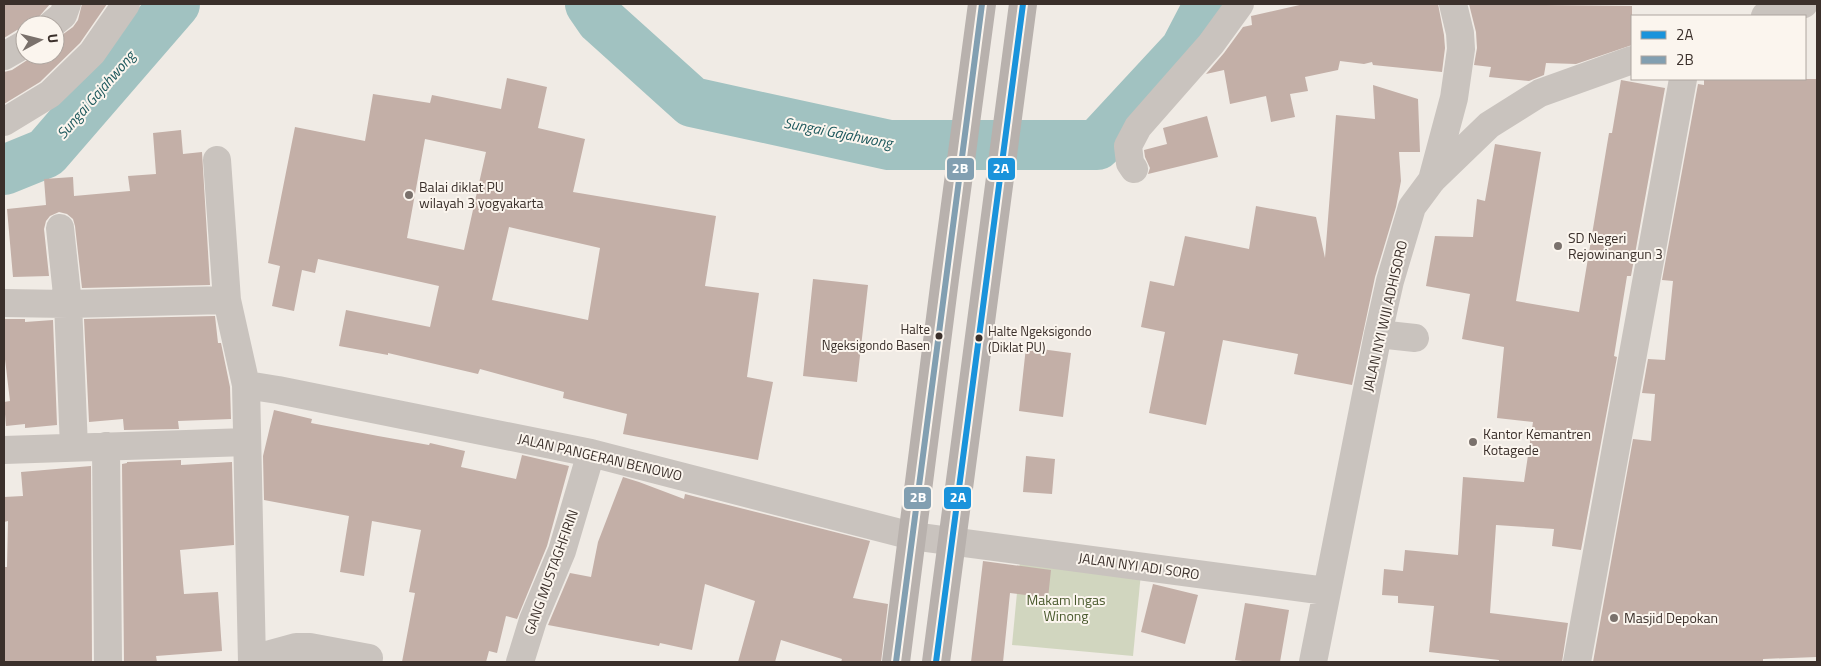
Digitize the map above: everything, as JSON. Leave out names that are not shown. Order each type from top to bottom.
[{"type":"main road","points":[[896,662],[944,279],[982,4]]},
{"type":"main road","points":[[936,662],[1024,4]]},
{"type":"street","points":[[4,122],[50,94],[92,53],[126,4]]},
{"type":"street","points":[[1134,169],[1130,164],[1128,146],[1138,127],[1211,44],[1240,4]]},
{"type":"street","points":[[1432,180],[1454,98],[1461,50],[1460,34],[1453,4]]},
{"type":"street","points":[[1767,15],[1804,4]]},
{"type":"street","points":[[4,56],[15,50]]},
{"type":"street","name":"JALAN NYI WIJI ADHISORO","points":[[1313,662],[1378,334],[1390,280],[1412,207],[1432,180],[1489,125],[1540,93],[1631,60]]},
{"type":"street","points":[[1577,662],[1683,80]]},
{"type":"street","points":[[217,160],[227,300],[246,385],[252,660],[296,647],[310,647],[369,658]]},
{"type":"street","points":[[60,228],[68,304],[74,447]]},
{"type":"street","points":[[4,303],[68,304],[227,300]]},
{"type":"street","points":[[1378,334],[1415,338]]},
{"type":"street","name":"JALAN PANGERAN BENOWO","points":[[246,385],[591,453],[912,536],[952,542]]},
{"type":"street","points":[[4,450],[247,442]]},
{"type":"street","points":[[106,446],[108,662]]},
{"type":"street","name":"GANG MUSTAGHFIRIN","points":[[520,662],[533,620],[562,551],[591,453]]},
{"type":"street","name":"JALAN NYI ADI SORO","points":[[952,542],[1326,591]]},
{"type":"green space","name":"Makam Ingas Winong","points":[[1020,561],[1141,573],[1133,656],[1012,645]]},
{"type":"building","points":[[4,4],[50,4],[40,15],[15,15],[15,31],[4,38]]},
{"type":"building","points":[[82,4],[107,4],[80,43],[65,58],[65,33],[78,20]]},
{"type":"building","points":[[1304,4],[1438,4],[1445,48],[1442,72],[1373,65],[1372,62],[1364,64],[1340,61],[1338,70],[1305,77],[1308,91],[1290,94],[1295,117],[1271,122],[1266,96],[1230,104],[1224,70],[1206,74],[1243,27],[1252,25],[1251,16]]},
{"type":"building","points":[[1469,4],[1632,6],[1631,45],[1576,64],[1546,63],[1544,75],[1529,81],[1489,77],[1491,67],[1474,65],[1477,48],[1476,32]]},
{"type":"building","points":[[20,65],[57,65],[40,82],[4,104],[4,72]]},
{"type":"building","points":[[507,78],[547,87],[538,128],[585,139],[573,192],[716,216],[705,286],[759,293],[747,377],[773,382],[758,460],[623,434],[627,414],[563,398],[564,392],[480,369],[478,374],[388,353],[388,355],[339,346],[346,310],[430,327],[439,286],[318,259],[315,273],[302,270],[294,311],[272,306],[280,266],[268,263],[295,127],[365,141],[373,94],[430,103],[432,95],[501,109]],"holes":[[[425,139],[486,152],[464,250],[407,238]],[[509,227],[600,248],[588,320],[492,300]]]},
{"type":"building","points":[[1817,79],[1817,657],[1763,659],[1763,662],[1593,662],[1633,439],[1651,441],[1655,394],[1642,393],[1648,359],[1665,360],[1673,281],[1662,280],[1698,84],[1704,85],[1704,80]]},
{"type":"building","points":[[1621,80],[1665,88],[1631,276],[1627,276],[1614,356],[1617,357],[1581,550],[1552,546],[1554,529],[1496,525],[1490,613],[1568,623],[1562,662],[1499,662],[1499,660],[1429,652],[1434,606],[1398,603],[1398,596],[1382,595],[1384,569],[1403,571],[1405,550],[1458,555],[1463,477],[1524,482],[1533,422],[1497,418],[1504,347],[1462,339],[1470,294],[1426,286],[1435,236],[1473,237],[1477,199],[1485,201],[1495,144],[1541,152],[1516,301],[1579,312],[1609,133],[1612,133]]},
{"type":"building","points":[[1373,85],[1418,99],[1420,152],[1399,152],[1401,181],[1396,207],[1375,277],[1352,385],[1294,374],[1298,354],[1223,340],[1206,425],[1149,413],[1165,332],[1141,327],[1150,281],[1174,286],[1185,236],[1249,249],[1256,206],[1316,217],[1325,258],[1336,115],[1375,119]]},
{"type":"building","points":[[1207,116],[1218,157],[1148,174],[1150,168],[1144,150],[1167,144],[1163,128]]},
{"type":"building","points":[[181,130],[183,154],[202,152],[210,285],[82,288],[73,219],[67,214],[59,212],[50,216],[46,221],[44,229],[49,276],[13,277],[7,209],[46,205],[44,179],[73,177],[74,196],[130,191],[128,176],[156,174],[153,133]]},
{"type":"building","points":[[813,279],[868,285],[857,382],[803,376]]},
{"type":"building","points":[[215,316],[218,343],[221,343],[230,387],[231,419],[178,421],[179,429],[124,430],[123,419],[89,422],[84,319]]},
{"type":"building","points":[[4,319],[25,319],[25,322],[53,320],[57,425],[25,428],[25,424],[6,426],[4,402],[10,401],[4,351]]},
{"type":"building","points":[[1026,347],[1071,353],[1063,417],[1019,411]]},
{"type":"building","points":[[274,410],[312,419],[311,423],[429,445],[430,443],[465,451],[461,467],[516,479],[522,455],[569,466],[547,546],[517,619],[506,616],[497,653],[489,651],[486,662],[402,662],[415,593],[409,592],[421,530],[372,521],[364,576],[340,572],[349,516],[264,500],[263,456]]},
{"type":"building","points":[[1026,456],[1055,459],[1052,494],[1023,492]]},
{"type":"building","points":[[181,460],[181,465],[232,462],[234,545],[180,550],[184,594],[218,592],[222,651],[156,656],[157,662],[124,662],[122,464],[127,462]]},
{"type":"building","points":[[91,466],[92,662],[4,662],[4,567],[7,567],[8,521],[4,522],[4,497],[23,496],[21,472]]},
{"type":"building","points":[[623,477],[684,499],[685,494],[870,541],[853,598],[888,604],[881,662],[841,662],[842,659],[781,640],[775,662],[738,662],[755,601],[705,584],[692,650],[660,643],[659,646],[548,625],[570,573],[591,577],[598,542]]},
{"type":"building","points":[[983,561],[1051,570],[1048,598],[1010,593],[1003,662],[971,662]]},
{"type":"building","points":[[1153,584],[1198,595],[1185,644],[1141,632]]},
{"type":"building","points":[[1245,603],[1289,610],[1280,662],[1235,660]]},
{"type":"waterway","name":"Sungai Gajahwong","points":[[4,170],[46,153],[175,4]]},
{"type":"waterway","name":"Sungai Gajahwong","points":[[590,4],[601,20],[692,102],[889,145],[1097,145],[1185,50],[1209,4]]},
{"type":"transit line","name":"2B","points":[[896,662],[982,4]]},
{"type":"transit line","name":"2A","points":[[936,662],[1023,4]]},
{"type":"place","name":"Balai diklat PU wilayah 3 yogyakarta","points":[[409,195]]},
{"type":"place","name":"SD Negeri Rejowinangun 3","points":[[1558,246]]},
{"type":"place","name":"Halte Ngeksigondo Basen","points":[[939,336]]},
{"type":"place","name":"Halte Ngeksigondo (Diklat PU)","points":[[979,338]]},
{"type":"place","name":"Kantor Kemantren Kotagede","points":[[1473,442]]},
{"type":"place","name":"Masjid Depokan","points":[[1614,618]]}]
